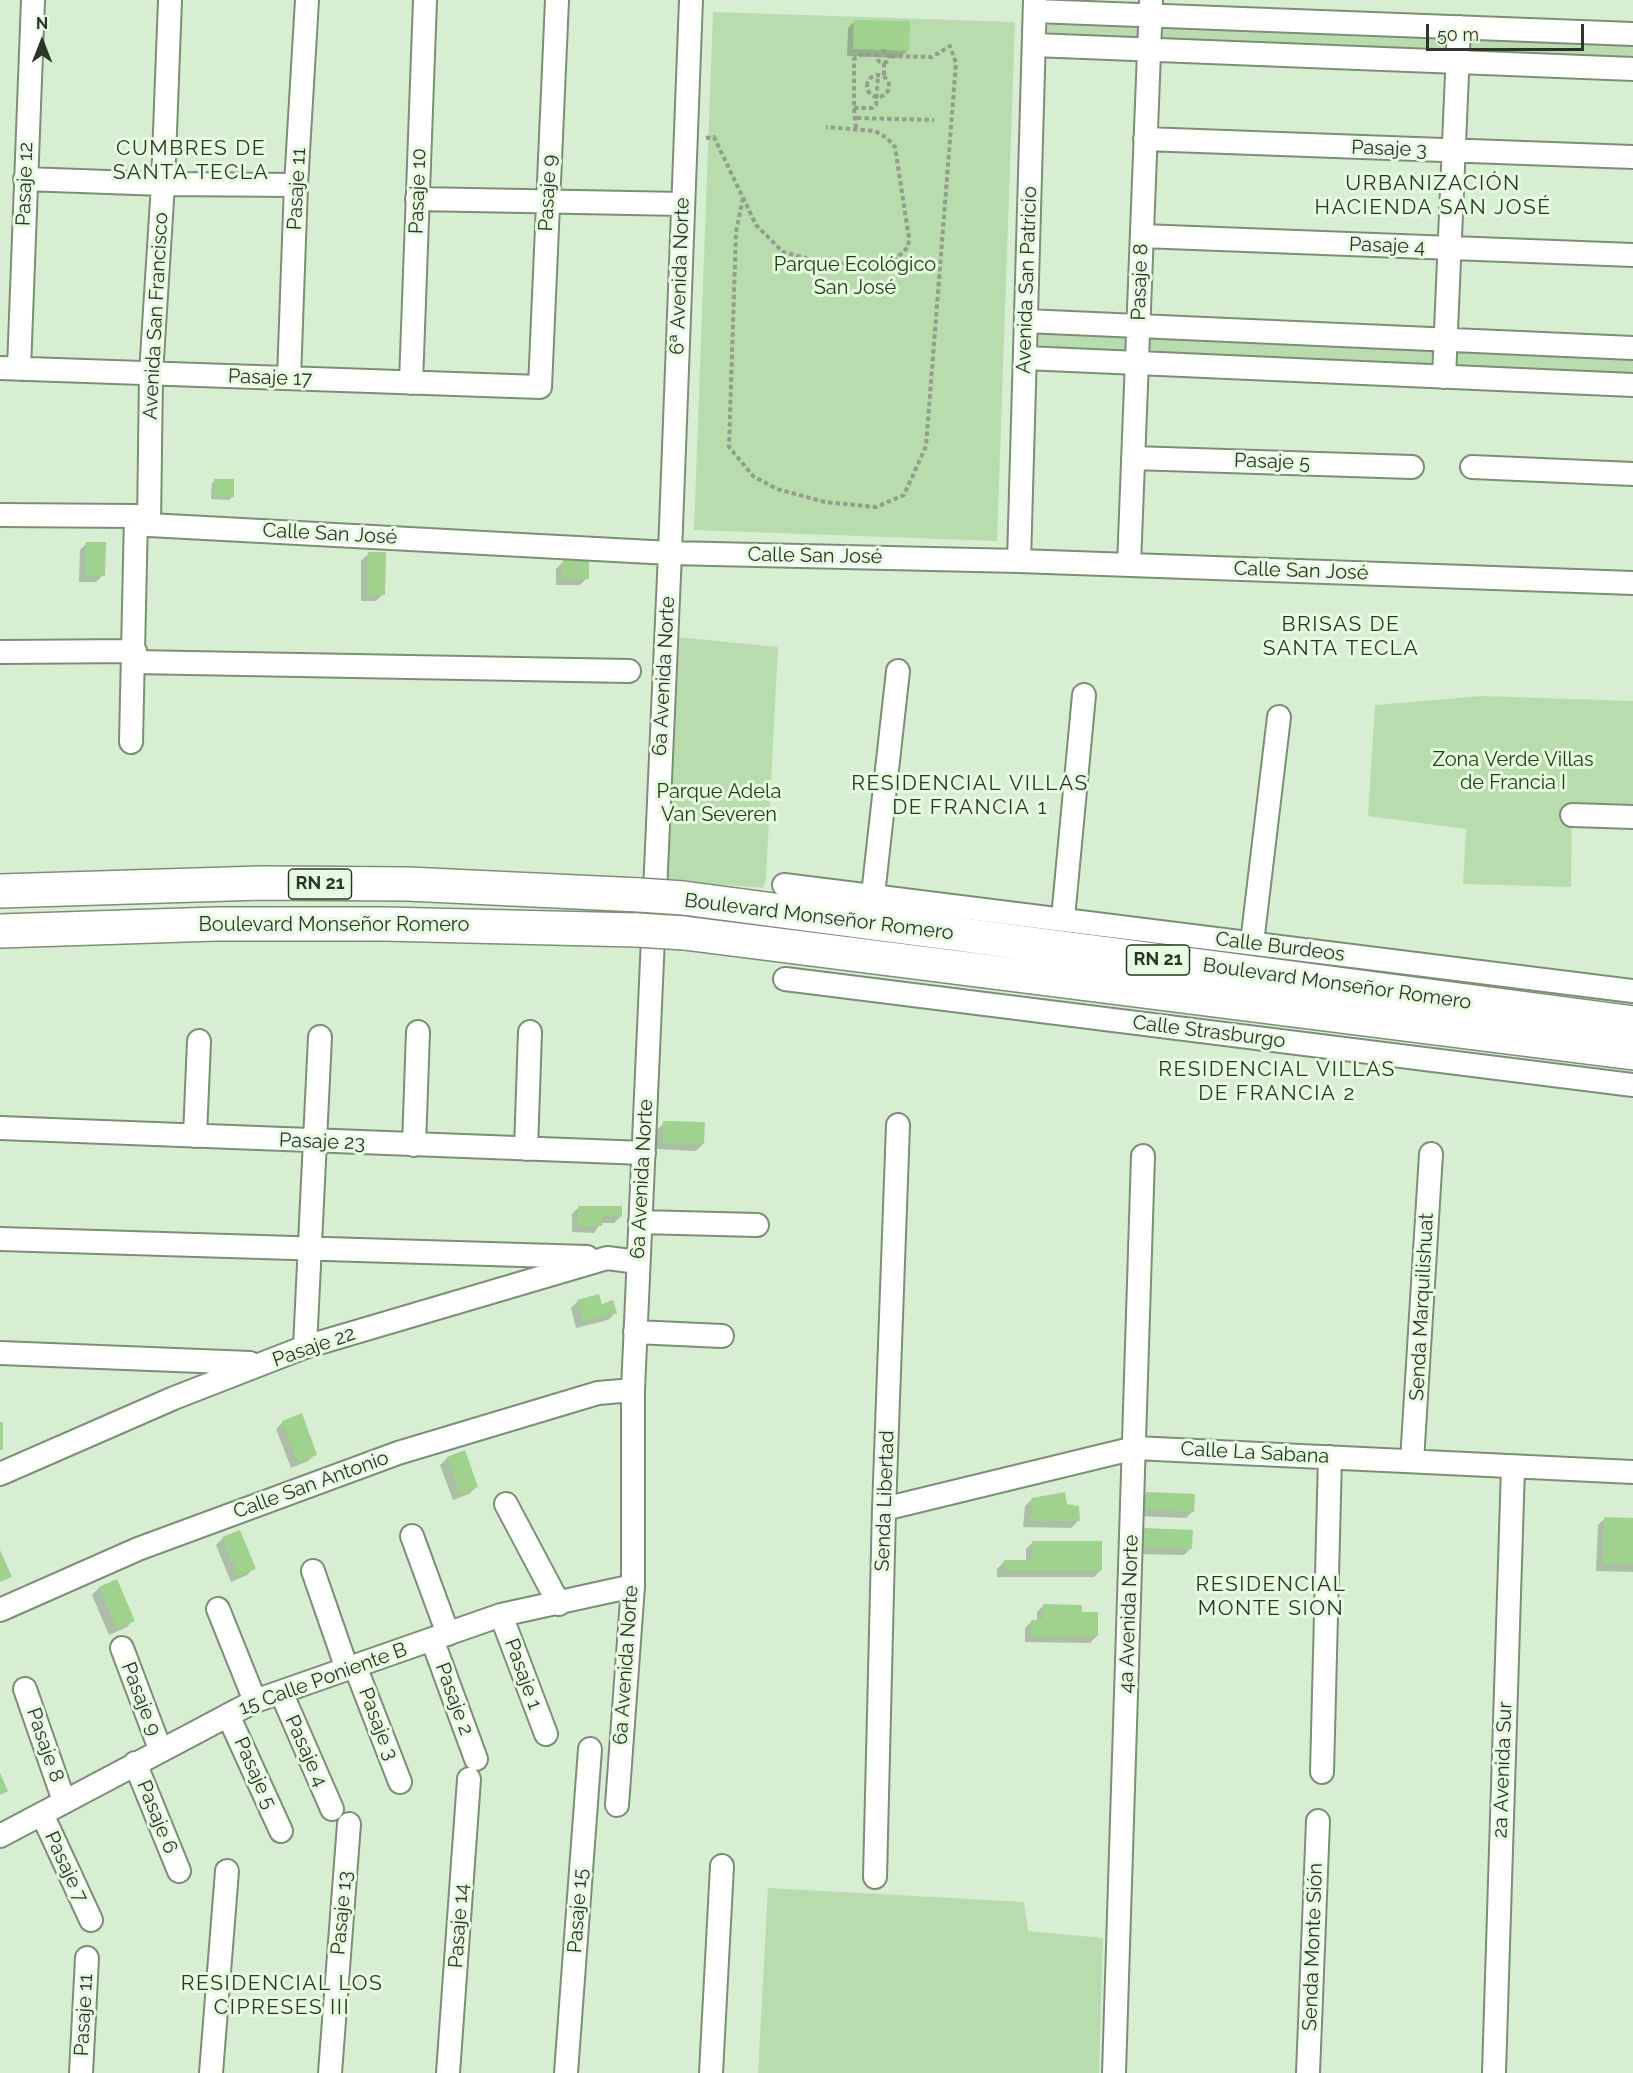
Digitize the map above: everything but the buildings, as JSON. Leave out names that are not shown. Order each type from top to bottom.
[{"type":"highway","name":"Boulevard Monseñor Romero","points":[[0,891],[272,883],[419,885],[683,898],[1633,1023]]},
{"type":"highway","name":"Boulevard Monseñor Romero","points":[[0,931],[216,924],[361,924],[684,933],[1633,1053]]},
{"type":"street","name":"Pasaje 12","points":[[9,368],[25,179],[33,0]]},
{"type":"street","name":"Avenida San Francisco","points":[[131,742],[134,657],[163,184],[170,0]]},
{"type":"street","name":"Pasaje 11","points":[[289,378],[296,185],[307,0]]},
{"type":"street","name":"Pasaje 10","points":[[411,383],[425,0]]},
{"type":"street","name":"Pasaje 9","points":[[540,387],[557,0]]},
{"type":"street","name":"6ª Avenida Norte","points":[[670,553],[691,0]]},
{"type":"street","points":[[1035,6],[1150,8],[1459,27],[1633,34]]},
{"type":"street","name":"Avenida San Patricio","points":[[1019,561],[1035,6]]},
{"type":"street","name":"Pasaje 8","points":[[1129,565],[1150,8]]},
{"type":"street","points":[[1444,377],[1459,27]]},
{"type":"street","points":[[1034,45],[1633,69]]},
{"type":"street","name":"Pasaje 3","points":[[1145,139],[1633,157]]},
{"type":"street","points":[[25,179],[163,184],[296,185]]},
{"type":"street","points":[[417,199],[683,204]]},
{"type":"street","name":"Pasaje 4","points":[[1142,236],[1633,255]]},
{"type":"street","points":[[1026,321],[1633,348]]},
{"type":"street","points":[[1025,358],[1633,385]]},
{"type":"street","name":"Pasaje 17","points":[[9,368],[540,387]]},
{"type":"street","name":"Pasaje 5","points":[[1133,458],[1412,467]]},
{"type":"street","points":[[1472,467],[1633,474]]},
{"type":"street","name":"Calle San José","points":[[0,515],[142,520],[670,553],[1019,561],[1633,583]]},
{"type":"street","name":"6a Avenida Norte","points":[[617,1805],[633,1586],[635,1332],[670,553]]},
{"type":"street","points":[[0,652],[629,671]]},
{"type":"street","points":[[873,896],[898,671]]},
{"type":"street","points":[[1063,918],[1084,695]]},
{"type":"street","points":[[1252,943],[1279,717]]},
{"type":"street","points":[[1572,815],[1633,817]]},
{"type":"street","name":"Calle Burdeos","points":[[784,885],[1063,918],[1633,992]]},
{"type":"street","name":"Calle Strasburgo","points":[[785,979],[1633,1085]]},
{"type":"street","points":[[414,1145],[418,1032]]},
{"type":"street","points":[[526,1149],[530,1032]]},
{"type":"street","points":[[305,1347],[313,1142],[320,1037]]},
{"type":"street","points":[[195,1136],[199,1041]]},
{"type":"street","name":"Senda Libertad","points":[[875,1877],[884,1509],[898,1125]]},
{"type":"street","name":"Pasaje 23","points":[[0,1128],[313,1142],[644,1153]]},
{"type":"street","name":"Senda Marquilishuat","points":[[1412,1461],[1431,1154]]},
{"type":"street","name":"4a Avenida Norte","points":[[1114,2073],[1143,1156]]},
{"type":"street","points":[[640,1222],[758,1225]]},
{"type":"street","points":[[0,1239],[607,1258]]},
{"type":"street","name":"Pasaje 22","points":[[0,1474],[174,1398],[305,1347],[607,1258],[638,1262]]},
{"type":"street","points":[[635,1332],[722,1336]]},
{"type":"street","points":[[0,1353],[250,1363],[258,1367]]},
{"type":"street","name":"Calle San Antonio","points":[[0,1610],[138,1549],[398,1453],[598,1393],[633,1390]]},
{"type":"street","name":"Calle La Sabana","points":[[884,1509],[1135,1448],[1633,1472]]},
{"type":"street","points":[[1322,1772],[1330,1457]]},
{"type":"street","name":"2a Avenida Sur","points":[[1494,2073],[1513,1467]]},
{"type":"street","points":[[506,1504],[559,1604]]},
{"type":"street","points":[[412,1536],[440,1636]]},
{"type":"street","points":[[313,1571],[351,1667]]},
{"type":"street","name":"15 Calle Poniente B","points":[[0,1836],[160,1749],[255,1701],[501,1615],[633,1586]]},
{"type":"street","points":[[218,1609],[255,1701]]},
{"type":"street","name":"Pasaje 1","points":[[501,1615],[546,1734]]},
{"type":"street","name":"Pasaje 2","points":[[440,1636],[473,1769]]},
{"type":"street","name":"Pasaje 9","points":[[122,1648],[160,1749]]},
{"type":"street","name":"Pasaje 3","points":[[351,1667],[400,1782]]},
{"type":"street","name":"Pasaje 8","points":[[25,1689],[64,1801]]},
{"type":"street","name":"Pasaje 4","points":[[281,1692],[332,1809]]},
{"type":"street","name":"Pasaje 5","points":[[228,1714],[281,1832]]},
{"type":"street","name":"Pasaje 15","points":[[566,2073],[590,1749]]},
{"type":"street","name":"Pasaje 6","points":[[135,1763],[179,1871]]},
{"type":"street","name":"Pasaje 14","points":[[448,2073],[473,1769]]},
{"type":"street","name":"Pasaje 7","points":[[42,1814],[91,1920]]},
{"type":"street","name":"Senda Monte Sión","points":[[1308,2073],[1318,1821]]},
{"type":"street","name":"Pasaje 13","points":[[330,2073],[349,1824]]},
{"type":"street","points":[[711,2073],[722,1866]]},
{"type":"street","points":[[211,2073],[227,1871]]},
{"type":"street","name":"Pasaje 11","points":[[81,2073],[87,1958]]},
{"type":"path","points":[[743,198],[736,232],[729,447],[753,476],[777,489],[815,499],[876,507],[904,495],[926,446],[956,63],[950,46],[932,57],[889,56],[883,51],[878,55],[862,54],[854,59],[856,128]]},
{"type":"path","points":[[878,55],[878,61],[884,63]]},
{"type":"path","points":[[884,77],[878,75],[869,80],[868,92],[877,97],[888,90],[888,83],[884,77],[884,63],[889,56]]},
{"type":"path","points":[[854,108],[872,108],[876,105],[878,75]]},
{"type":"path","points":[[857,118],[934,120]]},
{"type":"path","points":[[685,139],[714,137],[763,234],[788,255],[824,263],[854,264],[883,262],[897,258],[908,247],[909,238],[898,158],[887,138],[874,131],[826,127]]},
{"type":"green space","name":"Parque Ecológico San José","points":[[713,12],[1015,22],[997,541],[694,530]]},
{"type":"green space","points":[[1048,12],[1633,34],[1633,69],[1047,45]]},
{"type":"green space","points":[[1037,322],[1633,348],[1633,385],[1036,358]]},
{"type":"green space","name":"Parque Adela Van Severen","points":[[677,637],[778,647],[766,878],[763,888],[664,880]]},
{"type":"green space","name":"Zona Verde Villas de Francia I","points":[[1482,696],[1633,701],[1633,817],[1572,815],[1571,887],[1463,884],[1466,829],[1368,816],[1375,705]]},
{"type":"green space","points":[[768,1888],[1024,1902],[1028,1931],[1103,1938],[1099,2073],[758,2073]]},
{"type":"district","name":"CUMBRES DE SANTA TECLA","points":[[191,161]]},
{"type":"district","name":"URBANIZACIÓN HACIENDA SAN JOSÉ","points":[[1433,196]]},
{"type":"district","name":"BRISAS DE SANTA TECLA","points":[[1341,637]]},
{"type":"district","name":"RESIDENCIAL VILLAS DE FRANCIA 1","points":[[970,796]]},
{"type":"district","name":"RESIDENCIAL VILLAS DE FRANCIA 2","points":[[1277,1082]]},
{"type":"district","name":"RESIDENCIAL MONTE SION","points":[[1271,1597]]},
{"type":"district","name":"RESIDENCIAL LOS CIPRESES III","points":[[282,1996]]}]
